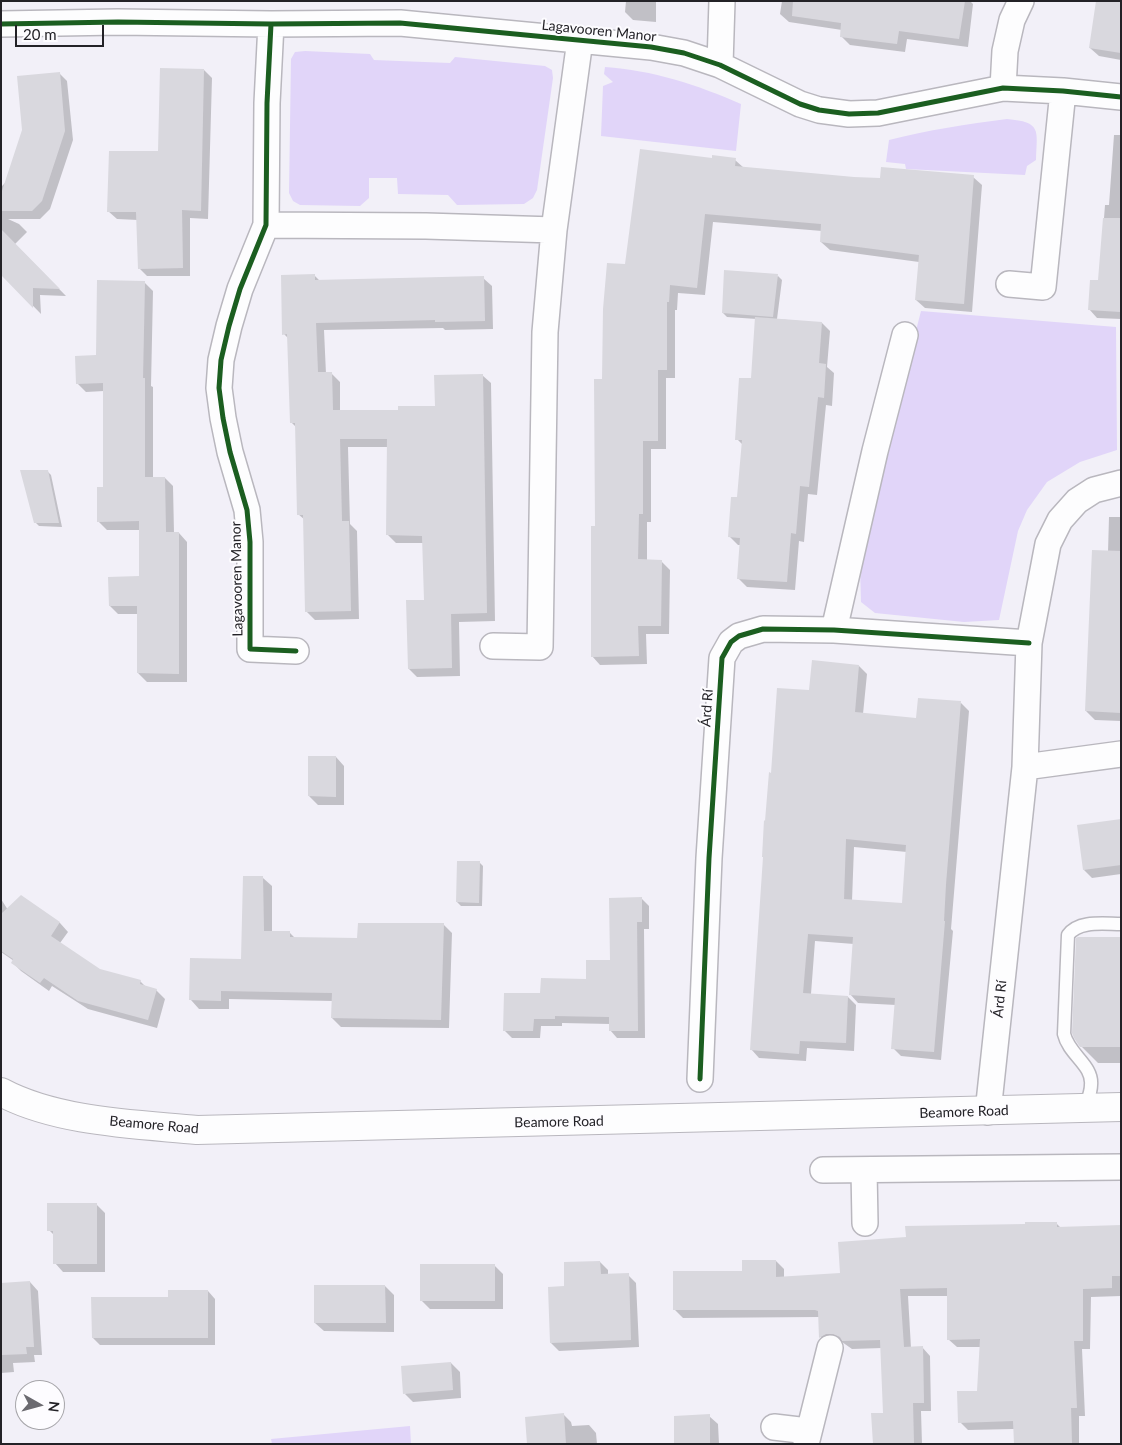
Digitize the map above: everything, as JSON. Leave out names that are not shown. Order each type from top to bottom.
[{"type":"main road","name":"Beamore Road","points":[[1,1092],[38,1107],[90,1119],[197,1130],[988,1112],[1121,1107]]},
{"type":"street","points":[[720,65],[722,1]]},
{"type":"street","points":[[1003,88],[1006,43],[1012,20],[1021,1]]},
{"type":"street","name":"Lagavooren Manor","points":[[1,24],[118,22],[271,24],[401,12],[580,40],[651,47],[684,53],[720,65],[800,104],[819,110],[849,114],[878,113],[1003,88],[1063,91],[1121,97]]},
{"type":"street","name":"Lagavooren Manor","points":[[271,24],[266,104],[266,225],[240,289],[229,326],[221,360],[219,388],[230,452],[248,519],[250,542],[250,649],[296,651]]},
{"type":"street","name":"Lagavooren Manor","points":[[493,646],[540,647],[545,332],[554,230],[580,40]]},
{"type":"street","points":[[1009,284],[1043,287],[1063,91]]},
{"type":"street","points":[[266,225],[426,226],[554,230]]},
{"type":"street","points":[[834,630],[905,335]]},
{"type":"street","name":"Árd Rí","points":[[988,1112],[1024,767],[1029,643],[1048,544],[1060,520],[1077,501],[1094,490],[1121,483]]},
{"type":"street","name":"Árd Rí","points":[[700,1079],[709,858],[722,658],[731,642],[739,636],[763,629],[834,630],[1029,643]]},
{"type":"street","points":[[1024,767],[1121,754]]},
{"type":"street","points":[[822,1170],[1121,1167]]},
{"type":"street","points":[[864,1170],[865,1223]]},
{"type":"street","points":[[774,1427],[807,1438],[830,1348]]},
{"type":"lane","points":[[1085,1109],[1092,1084],[1089,1073],[1066,1043],[1064,1034],[1068,935],[1072,930],[1090,924],[1121,924]]},
{"type":"shaded area","points":[[295,52],[370,54],[374,60],[450,63],[455,57],[545,66],[552,70],[553,78],[537,190],[533,198],[524,204],[457,205],[448,195],[398,194],[397,178],[369,178],[369,198],[360,206],[300,205],[293,201],[289,193],[291,59]]},
{"type":"shaded area","points":[[605,67],[657,75],[708,91],[741,104],[736,151],[601,136],[603,86],[613,82],[604,74]]},
{"type":"shaded area","points":[[1007,119],[1026,122],[1035,129],[1037,141],[1036,160],[1027,166],[1025,175],[906,169],[905,164],[886,162],[889,140],[918,133]]},
{"type":"shaded area","points":[[921,311],[1116,327],[1117,450],[1080,462],[1047,482],[1027,510],[1018,531],[999,620],[964,622],[875,613],[861,602],[860,567],[875,491]]},
{"type":"shaded area","points":[[410,1426],[411,1444],[272,1444],[271,1439]]},
{"type":"building","points":[[793,1],[965,1],[959,39],[899,31],[897,44],[840,37],[841,23],[792,16]]},
{"type":"building","points":[[1096,1],[1121,1],[1121,53],[1089,48]]},
{"type":"building","points":[[160,68],[204,69],[201,211],[182,210],[183,268],[138,269],[136,212],[107,212],[109,151],[158,151]]},
{"type":"building","points":[[60,72],[65,131],[42,201],[32,211],[1,211],[1,194],[22,130],[17,76]]},
{"type":"building","points":[[640,149],[712,158],[712,155],[736,158],[735,166],[854,177],[880,178],[881,167],[974,175],[964,304],[915,300],[919,255],[820,242],[821,224],[705,214],[697,288],[670,285],[669,302],[667,302],[667,370],[658,370],[658,441],[643,441],[643,514],[639,514],[638,559],[662,560],[661,626],[638,626],[639,656],[591,657],[591,526],[595,526],[594,379],[602,379],[603,309],[607,263],[625,264]]},
{"type":"building","points":[[1103,218],[1121,218],[1121,312],[1088,310],[1090,280],[1098,280]]},
{"type":"building","points":[[1,229],[60,289],[33,288],[33,308],[1,275]]},
{"type":"building","points":[[724,270],[778,274],[773,317],[722,313]]},
{"type":"building","points":[[315,274],[315,280],[484,276],[485,321],[435,322],[435,320],[316,323],[318,372],[332,372],[333,410],[398,410],[398,406],[435,406],[434,375],[483,374],[487,613],[451,614],[452,668],[408,669],[406,600],[424,600],[422,536],[386,535],[387,439],[340,439],[342,521],[349,521],[351,611],[305,612],[303,515],[297,515],[295,423],[290,423],[287,334],[282,335],[281,275]]},
{"type":"building","points":[[97,280],[145,281],[143,378],[145,378],[145,477],[165,477],[166,532],[179,532],[179,674],[137,673],[137,606],[109,606],[108,577],[139,576],[139,521],[97,522],[97,487],[103,487],[103,383],[76,384],[75,356],[96,355]]},
{"type":"building","points":[[755,317],[822,322],[819,363],[826,364],[824,398],[818,397],[809,487],[800,486],[796,534],[791,533],[787,582],[737,579],[740,538],[728,537],[731,497],[737,497],[742,440],[735,440],[739,378],[751,378]]},
{"type":"building","points":[[20,470],[48,470],[59,523],[34,523]]},
{"type":"building","points":[[1092,550],[1121,551],[1121,713],[1085,711]]},
{"type":"building","points":[[812,660],[859,665],[855,712],[916,718],[918,698],[961,701],[934,1052],[891,1049],[895,998],[849,995],[853,937],[808,934],[803,993],[848,996],[846,1043],[800,1041],[799,1054],[750,1050],[764,820],[769,772],[771,773],[777,688],[809,690]],"holes":[[[846,839],[906,845],[902,903],[844,899]]]},
{"type":"building","points":[[308,756],[336,756],[336,797],[308,796]]},
{"type":"building","points":[[1121,819],[1121,865],[1083,870],[1077,825]]},
{"type":"building","points":[[457,861],[480,861],[479,903],[456,902]]},
{"type":"building","points":[[243,876],[263,876],[264,931],[290,931],[290,937],[357,938],[358,923],[444,923],[441,1020],[331,1018],[332,993],[221,991],[221,1001],[189,1000],[190,958],[241,959]]},
{"type":"building","points":[[21,895],[60,922],[51,936],[100,969],[141,980],[140,984],[157,989],[148,1020],[78,1001],[44,978],[40,983],[11,963],[13,959],[1,951],[1,914]]},
{"type":"building","points":[[642,897],[642,922],[637,922],[638,1031],[609,1031],[609,1017],[555,1016],[555,1019],[534,1019],[533,1031],[503,1031],[504,993],[540,993],[541,978],[586,979],[586,960],[610,960],[609,898]]},
{"type":"building","points":[[1121,937],[1121,1047],[1080,1047],[1072,1033],[1076,938]]},
{"type":"building","points":[[47,1203],[97,1203],[97,1264],[53,1264],[53,1231],[47,1231]]},
{"type":"building","points":[[1025,1222],[1057,1222],[1057,1227],[1121,1225],[1121,1276],[1112,1276],[1112,1288],[1083,1289],[1083,1341],[1074,1341],[1077,1408],[1071,1408],[1072,1444],[1014,1444],[1013,1421],[958,1423],[957,1391],[977,1391],[980,1339],[947,1340],[947,1288],[900,1289],[904,1347],[923,1346],[924,1403],[913,1403],[914,1444],[873,1444],[871,1413],[883,1413],[880,1340],[842,1341],[840,1337],[833,1334],[826,1334],[819,1338],[818,1311],[815,1310],[673,1310],[673,1271],[742,1271],[742,1260],[776,1260],[776,1277],[840,1273],[838,1242],[906,1237],[905,1226],[1025,1224]]},
{"type":"building","points":[[600,1261],[601,1274],[629,1273],[631,1340],[550,1343],[548,1287],[564,1286],[564,1262]]},
{"type":"building","points":[[420,1264],[495,1264],[495,1301],[420,1301]]},
{"type":"building","points":[[30,1281],[34,1347],[26,1347],[27,1354],[1,1355],[1,1283]]},
{"type":"building","points":[[314,1285],[385,1285],[386,1323],[314,1323]]},
{"type":"building","points":[[168,1290],[208,1290],[208,1338],[92,1338],[91,1297],[168,1297]]},
{"type":"building","points":[[451,1362],[453,1390],[403,1394],[401,1366]]},
{"type":"building","points":[[564,1413],[566,1444],[527,1444],[525,1417]]},
{"type":"building","points":[[710,1414],[710,1444],[674,1444],[674,1416]]},
{"type":"cycle path","points":[[1,24],[118,22],[400,23],[651,47],[684,53],[720,65],[800,104],[819,110],[849,114],[878,113],[1003,88],[1063,91],[1121,97]]},
{"type":"cycle path","points":[[271,24],[267,103],[266,225],[240,289],[229,326],[221,360],[219,388],[230,452],[247,510],[250,542],[250,649],[296,651]]},
{"type":"cycle path","points":[[700,1079],[709,858],[722,658],[731,642],[739,636],[763,629],[834,630],[1029,643]]}]
